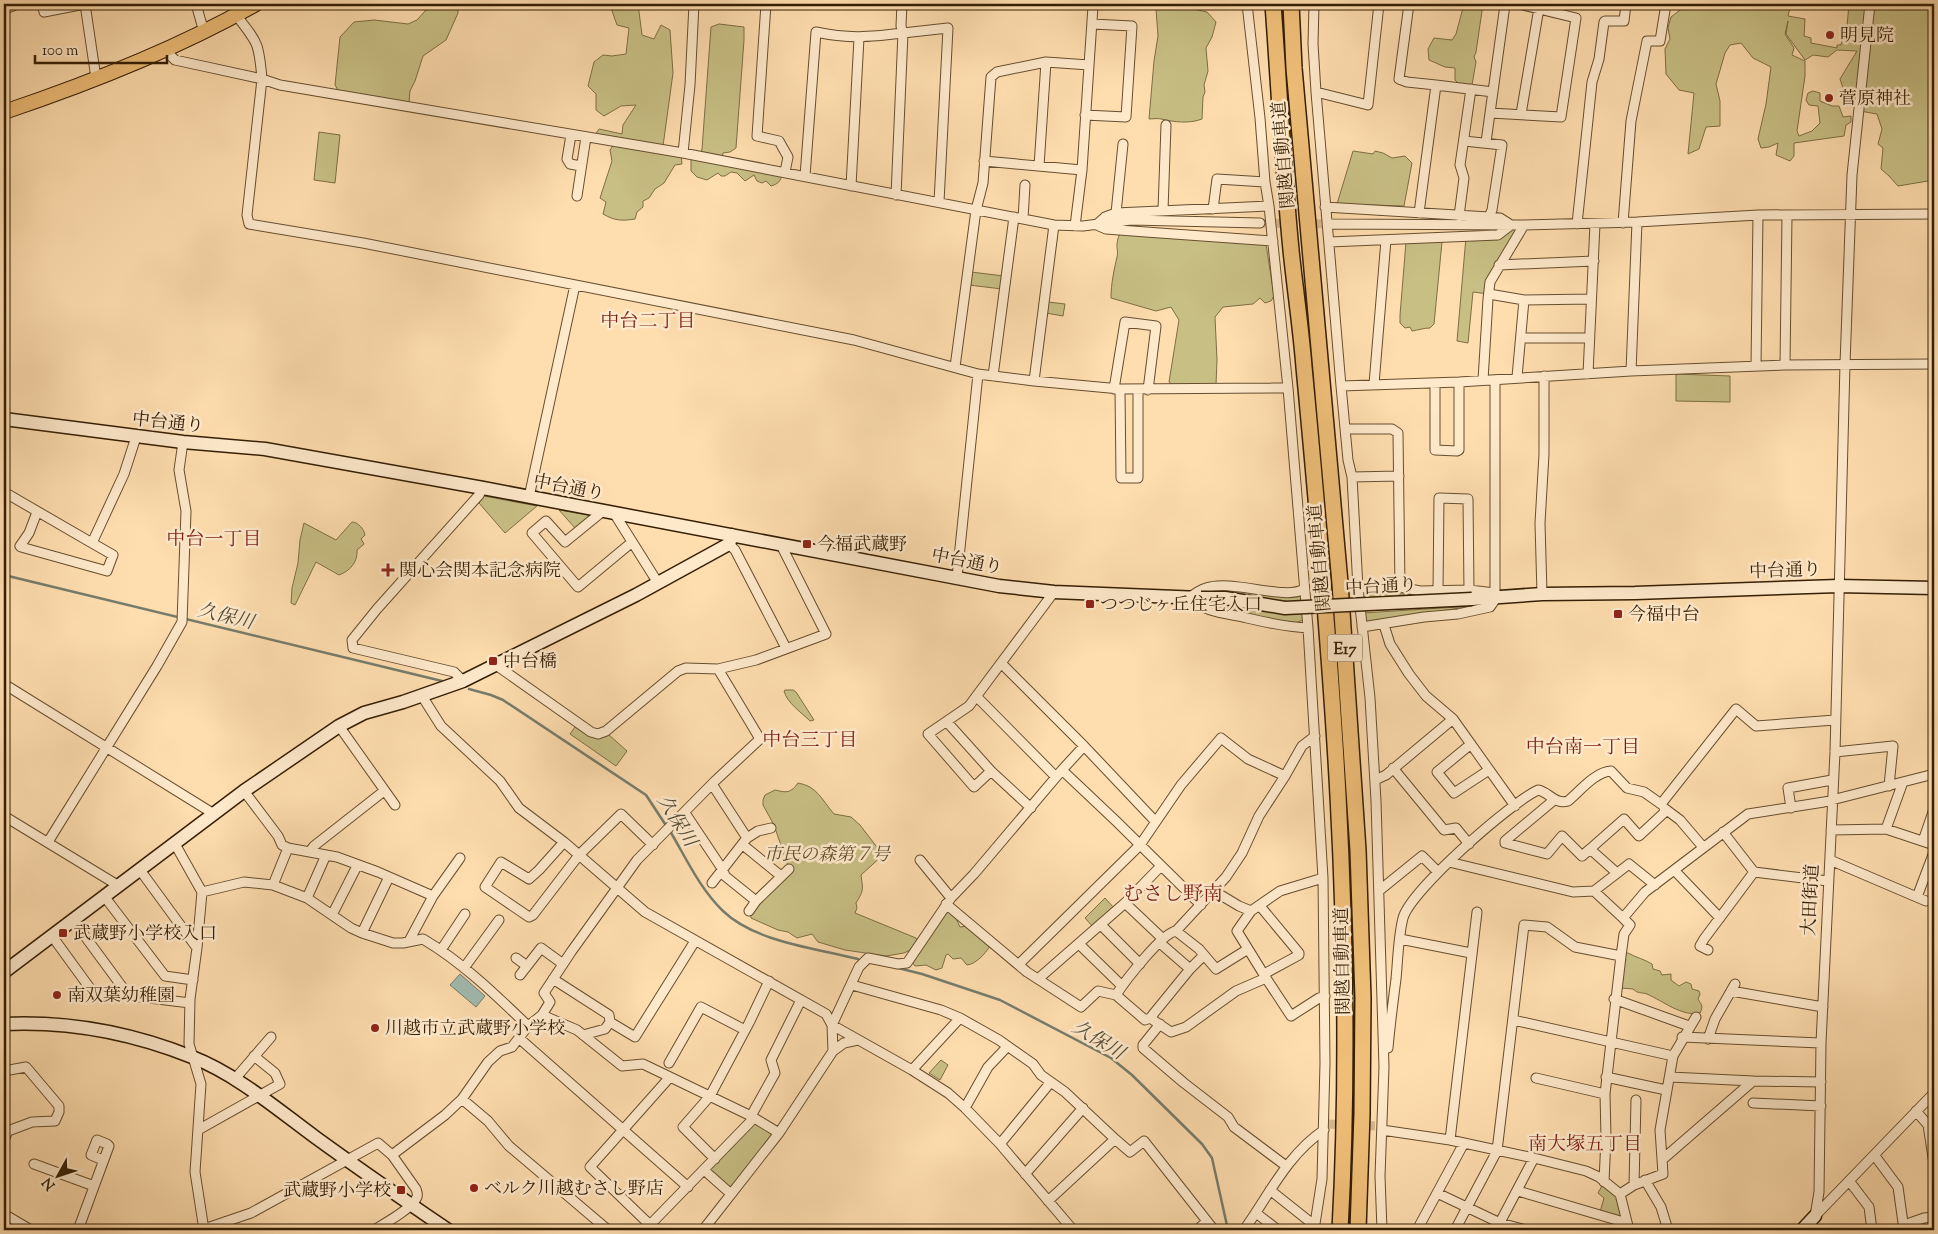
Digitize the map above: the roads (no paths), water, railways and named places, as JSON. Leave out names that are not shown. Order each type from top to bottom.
[{"type":"highway","name":"関越自動車道","points":[[1273,4],[1291,250],[1304,364],[1320,560],[1340,847],[1344,1031],[1340,1230]]},
{"type":"highway","name":"関越自動車道","points":[[1291,4],[1294,68],[1340,583],[1358,850],[1363,998],[1358,1230]]},
{"type":"main road","points":[[4,112],[165,50],[204,32],[256,4]]},
{"type":"street","points":[[4,9],[13,6],[13,4]]},
{"type":"street","points":[[42,4],[44,12],[85,4],[96,78]]},
{"type":"street","points":[[196,4],[204,32]]},
{"type":"street","points":[[683,153],[690,85],[694,4]]},
{"type":"street","points":[[766,4],[757,136],[779,141],[788,157],[785,172]]},
{"type":"street","points":[[896,195],[903,33],[901,26],[902,4]]},
{"type":"street","points":[[1075,226],[1082,170],[1092,24],[1091,4]]},
{"type":"street","points":[[1247,4],[1260,109],[1265,182],[1288,388],[1308,628],[1323,878],[1325,1126],[1322,1179],[1314,1228]]},
{"type":"street","points":[[1314,4],[1313,44],[1316,92],[1341,386],[1352,477],[1358,588],[1370,698],[1375,780],[1384,1062],[1380,1128],[1382,1230]]},
{"type":"street","points":[[1316,92],[1368,105],[1379,4]]},
{"type":"street","points":[[1409,4],[1399,79],[1407,82],[1493,92]]},
{"type":"street","points":[[1486,142],[1505,5],[1508,4]]},
{"type":"street","points":[[1490,113],[1561,116],[1576,18],[1519,4]]},
{"type":"street","points":[[1577,224],[1592,82],[1599,60],[1604,22],[1624,21],[1626,4]]},
{"type":"street","points":[[1623,223],[1631,122],[1636,90],[1647,41],[1660,41],[1666,4]]},
{"type":"street","name":"大田街道","points":[[1815,1216],[1819,1192],[1822,1006],[1832,830],[1832,780],[1835,752],[1838,586],[1852,175],[1870,4]]},
{"type":"street","points":[[1522,114],[1539,8]]},
{"type":"street","points":[[236,15],[256,41],[259,49],[262,79],[247,215],[249,224],[363,243],[854,340],[978,374],[1138,390],[1288,388]]},
{"type":"street","points":[[1085,114],[1126,117],[1132,26],[1092,24]]},
{"type":"street","points":[[806,176],[816,32],[836,37],[859,38],[948,28],[940,202]]},
{"type":"street","points":[[851,186],[859,38]]},
{"type":"street","points":[[165,50],[175,60],[262,79],[280,85],[683,153],[1054,225],[1096,225],[1130,220],[1260,223]]},
{"type":"street","points":[[955,367],[976,210],[983,183],[993,74],[1046,62],[1088,65]]},
{"type":"street","points":[[1039,166],[1046,62]]},
{"type":"street","points":[[1419,213],[1436,85]]},
{"type":"street","points":[[1459,216],[1464,178],[1460,165],[1471,89]]},
{"type":"street","points":[[1163,210],[1166,125]]},
{"type":"street","points":[[570,135],[567,159],[570,164],[581,166]]},
{"type":"street","points":[[577,196],[586,137]]},
{"type":"street","points":[[1464,140],[1502,145],[1492,210],[1489,217]]},
{"type":"street","points":[[1116,213],[1123,144]]},
{"type":"street","points":[[984,161],[1082,170]]},
{"type":"street","points":[[1213,210],[1217,179],[1265,182]]},
{"type":"street","points":[[993,376],[1024,185]]},
{"type":"street","points":[[1096,225],[1105,216],[1116,213],[1269,206]]},
{"type":"street","points":[[1326,207],[1500,218],[1511,225]]},
{"type":"street","points":[[1332,224],[1595,224],[1758,215],[1934,214]]},
{"type":"street","points":[[1756,366],[1758,215]]},
{"type":"street","points":[[1785,365],[1787,216]]},
{"type":"street","points":[[1631,371],[1637,222]]},
{"type":"street","points":[[1588,374],[1595,224]]},
{"type":"street","points":[[1034,381],[1054,225]]},
{"type":"street","points":[[1096,225],[1136,231],[1273,242]]},
{"type":"street","points":[[1329,242],[1498,235],[1511,225]]},
{"type":"street","points":[[1483,380],[1490,282],[1524,225]]},
{"type":"street","points":[[1374,384],[1386,240]]},
{"type":"street","points":[[1499,265],[1594,261]]},
{"type":"street","points":[[529,497],[575,285]]},
{"type":"street","points":[[1489,294],[1524,300],[1591,300]]},
{"type":"street","points":[[1517,378],[1524,300]]},
{"type":"street","points":[[1138,390],[1138,478],[1121,478],[1117,389],[1125,322],[1156,326],[1148,390]]},
{"type":"street","points":[[1521,338],[1589,338]]},
{"type":"street","points":[[1341,386],[1459,382],[1631,371],[1756,366],[1934,364]]},
{"type":"street","points":[[956,577],[978,374]]},
{"type":"street","points":[[1542,594],[1540,522],[1544,454],[1544,376]]},
{"type":"street","points":[[1362,627],[1490,607],[1496,595],[1495,380]]},
{"type":"street","points":[[1435,383],[1436,450],[1457,451],[1459,450],[1459,382]]},
{"type":"street","name":"中台通り","points":[[4,420],[136,437],[265,449],[608,512],[731,540],[781,545],[999,586],[1054,592],[1225,598],[1285,608],[1471,595],[1635,593],[1838,586],[1934,588]]},
{"type":"street","points":[[1346,429],[1392,429],[1398,434],[1400,587]]},
{"type":"street","points":[[92,543],[124,474],[136,437]]},
{"type":"street","points":[[48,842],[107,747],[182,618],[186,512],[179,470],[183,442]]},
{"type":"street","points":[[1352,477],[1399,476]]},
{"type":"street","points":[[463,681],[454,672],[353,648],[352,640],[377,608],[429,552],[483,488]]},
{"type":"street","points":[[4,492],[113,555],[107,571],[21,547],[37,512]]},
{"type":"street","points":[[1358,588],[1400,587],[1420,591],[1471,595],[1468,499],[1439,498],[1438,591]]},
{"type":"street","points":[[631,543],[578,587],[532,533],[546,521],[565,542],[608,512],[631,543],[658,583]]},
{"type":"street","points":[[4,972],[244,790],[339,726],[364,713],[422,696],[463,681],[658,583],[731,540],[786,648]]},
{"type":"street","points":[[496,665],[591,732],[598,734],[606,731],[678,671],[686,668],[718,669],[756,660],[826,634],[781,545]]},
{"type":"street","points":[[1304,589],[1292,592],[1242,586],[1216,586],[1207,588],[1195,598],[1199,606],[1216,613],[1275,625],[1308,628]]},
{"type":"street","points":[[991,771],[974,787],[928,734],[969,706],[977,697],[1054,592]]},
{"type":"street","points":[[1384,624],[1390,644],[1409,674],[1426,696],[1453,719],[1515,806]]},
{"type":"street","points":[[1001,663],[1084,746],[1155,821]]},
{"type":"street","points":[[392,1155],[446,1115],[462,1099],[488,1062],[500,1051],[512,1047],[520,1039],[528,1026],[542,1015],[550,1002],[544,994],[553,979],[637,860],[712,784],[760,739],[718,669]]},
{"type":"street","points":[[4,684],[214,814]]},
{"type":"street","points":[[422,696],[441,726],[500,781],[519,808],[580,855],[645,912],[826,1014],[832,1025],[833,1051]]},
{"type":"street","points":[[977,697],[1059,774],[1140,845],[1201,905]]},
{"type":"street","points":[[1554,800],[1505,841],[1505,843],[1547,854],[1562,836],[1582,856],[1624,819],[1639,836],[1664,807],[1736,709],[1756,726],[1835,720]]},
{"type":"street","points":[[1375,780],[1393,768],[1453,719]]},
{"type":"street","points":[[947,722],[991,771],[1031,808]]},
{"type":"street","points":[[339,726],[395,805]]},
{"type":"street","points":[[1176,932],[1214,891],[1242,853],[1259,816],[1302,746],[1315,736]]},
{"type":"street","points":[[1018,964],[1140,845],[1181,785],[1221,738],[1248,759],[1285,776]]},
{"type":"street","points":[[1471,744],[1437,772],[1454,793],[1489,770]]},
{"type":"street","points":[[832,1025],[860,967],[868,958],[898,964],[907,963],[948,901],[974,874],[1084,746]]},
{"type":"street","points":[[1835,752],[1893,746],[1889,786]]},
{"type":"street","points":[[1393,768],[1444,830],[1456,828],[1469,844]]},
{"type":"street","points":[[1384,1062],[1388,1049],[1400,938],[1406,912],[1418,893],[1438,872],[1515,806],[1538,790],[1542,790],[1554,800],[1568,801],[1604,771],[1611,771],[1627,788],[1644,792],[1680,820],[1704,847]]},
{"type":"street","points":[[1623,918],[1646,892],[1748,814],[1832,800],[1934,774]]},
{"type":"street","points":[[1790,808],[1788,788],[1832,780]]},
{"type":"street","points":[[1886,829],[1903,782]]},
{"type":"street","points":[[712,784],[745,842],[781,876]]},
{"type":"street","points":[[244,790],[278,836],[282,845],[288,848],[337,857],[433,896]]},
{"type":"street","points":[[310,851],[384,791]]},
{"type":"street","points":[[1923,840],[1934,809]]},
{"type":"street","points":[[685,812],[725,876],[756,901]]},
{"type":"street","points":[[564,842],[529,879],[501,862],[485,887],[529,917],[533,916],[580,855],[622,814],[653,844]]},
{"type":"street","points":[[4,816],[119,886]]},
{"type":"street","points":[[712,883],[745,842],[758,831],[771,828]]},
{"type":"street","points":[[1832,830],[1886,829],[1934,845]]},
{"type":"street","points":[[1723,832],[1754,872],[1828,881]]},
{"type":"street","points":[[175,844],[202,892],[198,948],[190,1003],[189,1044],[201,1084],[196,1172],[204,1230],[252,1213],[378,1143],[392,1155],[416,1189],[416,1199],[405,1210],[374,1230]]},
{"type":"street","points":[[273,885],[288,848]]},
{"type":"street","points":[[1590,849],[1617,873]]},
{"type":"street","points":[[1917,897],[1934,852]]},
{"type":"street","points":[[307,898],[326,855]]},
{"type":"street","points":[[1380,890],[1422,856],[1438,872]]},
{"type":"street","points":[[409,941],[433,896],[460,858]]},
{"type":"street","points":[[920,860],[948,901],[1018,964],[1081,1006],[1098,991],[1116,995],[1145,1020],[1150,1018],[1190,969],[1204,955]]},
{"type":"street","points":[[1830,860],[1926,901]]},
{"type":"street","points":[[1449,862],[1573,892],[1594,891],[1629,864],[1655,885]]},
{"type":"street","points":[[332,916],[357,866]]},
{"type":"street","points":[[1038,979],[1125,903],[1161,866]]},
{"type":"street","points":[[749,910],[789,869]]},
{"type":"street","points":[[140,870],[198,948]]},
{"type":"street","points":[[1675,871],[1720,918]]},
{"type":"street","points":[[1708,950],[1700,946],[1754,872]]},
{"type":"street","points":[[362,933],[389,877]]},
{"type":"street","points":[[1323,878],[1280,892],[1255,908],[1237,930],[1291,1016],[1324,996]]},
{"type":"street","points":[[202,892],[244,882],[273,885],[307,898],[332,916],[362,933],[393,943],[423,939],[464,968],[495,994],[528,1026]]},
{"type":"street","points":[[1150,1018],[1171,1032],[1186,1027],[1236,991],[1299,955],[1255,908],[1239,906],[1214,891]]},
{"type":"street","points":[[1594,891],[1630,925],[1624,934],[1620,956],[1604,1094],[1606,1137],[1604,1182]]},
{"type":"street","points":[[104,896],[165,976],[193,980]]},
{"type":"street","points":[[1125,903],[1190,969]]},
{"type":"street","points":[[1450,1140],[1477,912]]},
{"type":"street","points":[[441,950],[465,914]]},
{"type":"street","points":[[73,920],[123,988],[123,994]]},
{"type":"street","points":[[464,968],[499,920]]},
{"type":"street","points":[[1100,925],[1140,964]]},
{"type":"street","points":[[1455,1230],[1497,1151],[1524,925],[1547,927],[1575,946],[1620,956]]},
{"type":"street","points":[[1116,995],[1140,964],[1170,932],[1176,932],[1204,955],[1216,969],[1248,949]]},
{"type":"street","points":[[52,936],[92,991],[190,1003]]},
{"type":"street","points":[[1400,938],[1471,953]]},
{"type":"street","points":[[610,1022],[634,1036],[636,1035],[694,941]]},
{"type":"street","points":[[1079,944],[1122,986]]},
{"type":"street","points":[[520,975],[541,948],[563,964]]},
{"type":"street","points":[[516,958],[527,966]]},
{"type":"street","points":[[553,979],[610,1015],[610,1022],[604,1029],[583,1035]]},
{"type":"street","points":[[715,1159],[683,1129],[710,1096],[746,1030],[769,981]]},
{"type":"street","points":[[852,985],[935,1008],[960,1018],[999,1040],[1033,1064],[1050,1083],[1066,1092],[1130,1152],[1144,1141],[1214,1230]]},
{"type":"street","points":[[1708,1039],[1715,1019],[1733,988],[1822,1006]]},
{"type":"street","points":[[1614,999],[1689,1026]]},
{"type":"street","points":[[670,1077],[590,1167],[647,1228],[715,1159],[753,1117],[775,1073],[771,1060],[801,1000]]},
{"type":"street","points":[[669,1063],[702,1007],[746,1030]]},
{"type":"street","points":[[542,1015],[577,1030],[622,1066],[643,1064],[753,1117],[779,1133]]},
{"type":"street","points":[[1620,1194],[1634,1185],[1663,1174],[1660,1130],[1673,1056],[1696,1017]]},
{"type":"street","points":[[912,1070],[960,1018]]},
{"type":"street","points":[[1512,1020],[1673,1056]]},
{"type":"street","points":[[4,1024],[35,1023],[80,1027],[130,1036],[193,1057],[258,1096],[448,1230]]},
{"type":"street","points":[[1160,1024],[1143,1045],[1143,1048],[1228,1117],[1234,1127],[1286,1166]]},
{"type":"street","points":[[832,1025],[912,1070],[948,1093],[1000,1144],[1073,1230]]},
{"type":"street","points":[[234,1080],[271,1036]]},
{"type":"street","points":[[1682,1038],[1821,1042]]},
{"type":"street","points":[[520,1039],[688,1187]]},
{"type":"street","points":[[703,1230],[779,1133],[833,1051],[844,1043],[858,1040]]},
{"type":"street","points":[[965,1108],[988,1067],[1007,1047]]},
{"type":"street","points":[[198,1130],[280,1084],[276,1073],[254,1056]]},
{"type":"street","points":[[4,1071],[26,1067],[59,1106],[60,1112],[55,1121],[32,1122],[5,1133]]},
{"type":"street","points":[[1606,1077],[1666,1090]]},
{"type":"street","points":[[1536,1078],[1604,1094]]},
{"type":"street","points":[[1670,1078],[1821,1082]]},
{"type":"street","points":[[1663,1159],[1753,1081]]},
{"type":"street","points":[[1000,1144],[1050,1083]]},
{"type":"street","points":[[1802,1230],[1875,1156],[1916,1111],[1933,1096]]},
{"type":"street","points":[[462,1099],[488,1121],[509,1146],[608,1230]]},
{"type":"street","points":[[1634,1185],[1636,1100]]},
{"type":"street","points":[[1753,1103],[1821,1106]]},
{"type":"street","points":[[1025,1174],[1083,1108]]},
{"type":"street","points":[[1916,1111],[1928,1125],[1934,1164]]},
{"type":"street","points":[[1244,1230],[1286,1166],[1325,1126]]},
{"type":"street","points":[[1380,1128],[1450,1140],[1586,1171],[1620,1194],[1628,1227]]},
{"type":"street","points":[[1048,1201],[1115,1139]]},
{"type":"street","points":[[1417,1230],[1464,1143]]},
{"type":"street","points":[[1875,1156],[1898,1187],[1904,1228],[1924,1218],[1934,1217]]},
{"type":"street","points":[[1498,1226],[1534,1158]]},
{"type":"street","points":[[78,1230],[103,1160]]},
{"type":"street","points":[[34,1164],[94,1186]]},
{"type":"street","points":[[704,1170],[731,1194]]},
{"type":"street","points":[[1645,1180],[1661,1207],[1668,1230]]},
{"type":"street","points":[[1850,1182],[1869,1207],[1872,1230]]},
{"type":"street","points":[[1270,1190],[1314,1228]]},
{"type":"street","points":[[1518,1191],[1628,1227]]},
{"type":"street","points":[[1436,1193],[1468,1207],[1498,1226],[1526,1230]]},
{"type":"street","points":[[1256,1213],[1278,1230]]},
{"type":"street","points":[[4,1214],[31,1230]]},
{"type":"street","points":[[1196,1230],[1207,1221]]},
{"type":"waterway","name":"久保川","points":[[4,575],[442,681]]},
{"type":"waterway","name":"久保川","points":[[469,689],[503,700],[646,795],[667,827]]},
{"type":"waterway","name":"久保川","points":[[670,831],[707,893],[736,922],[768,937],[858,959]]},
{"type":"waterway","name":"久保川","points":[[898,968],[1000,1000],[1111,1058],[1132,1075],[1202,1144],[1212,1158],[1228,1230]]},
{"type":"tunnel","points":[[1260,223],[1332,224]]},
{"type":"tunnel","points":[[1329,1124],[1375,1126]]},
{"type":"place","name":"明見院","points":[[1830,35]]},
{"type":"place","name":"菅原神社","points":[[1829,98]]},
{"type":"place","name":"今福武蔵野","points":[[807,544]]},
{"type":"place","name":"関心会関本記念病院","points":[[388,570]]},
{"type":"place","name":"つつじヶ丘住宅入口","points":[[1090,604]]},
{"type":"place","name":"今福中台","points":[[1618,614]]},
{"type":"place","name":"中台橋","points":[[493,661]]},
{"type":"place","name":"武蔵野小学校入口","points":[[63,933]]},
{"type":"place","name":"南双葉幼稚園","points":[[57,995]]},
{"type":"place","name":"川越市立武蔵野小学校","points":[[375,1028]]},
{"type":"place","name":"ベルク川越むさし野店","points":[[474,1188]]},
{"type":"place","name":"武蔵野小学校","points":[[401,1190]]},
{"type":"district","name":"中台二丁目","points":[[648,320]]},
{"type":"district","name":"中台一丁目","points":[[214,538]]},
{"type":"district","name":"中台三丁目","points":[[810,739]]},
{"type":"district","name":"中台南一丁目","points":[[1583,746]]},
{"type":"district","name":"むさし野南","points":[[1173,893]]},
{"type":"district","name":"南大塚五丁目","points":[[1585,1143]]},
{"type":"park label","name":"市民の森第７号","points":[[827,854]]}]
